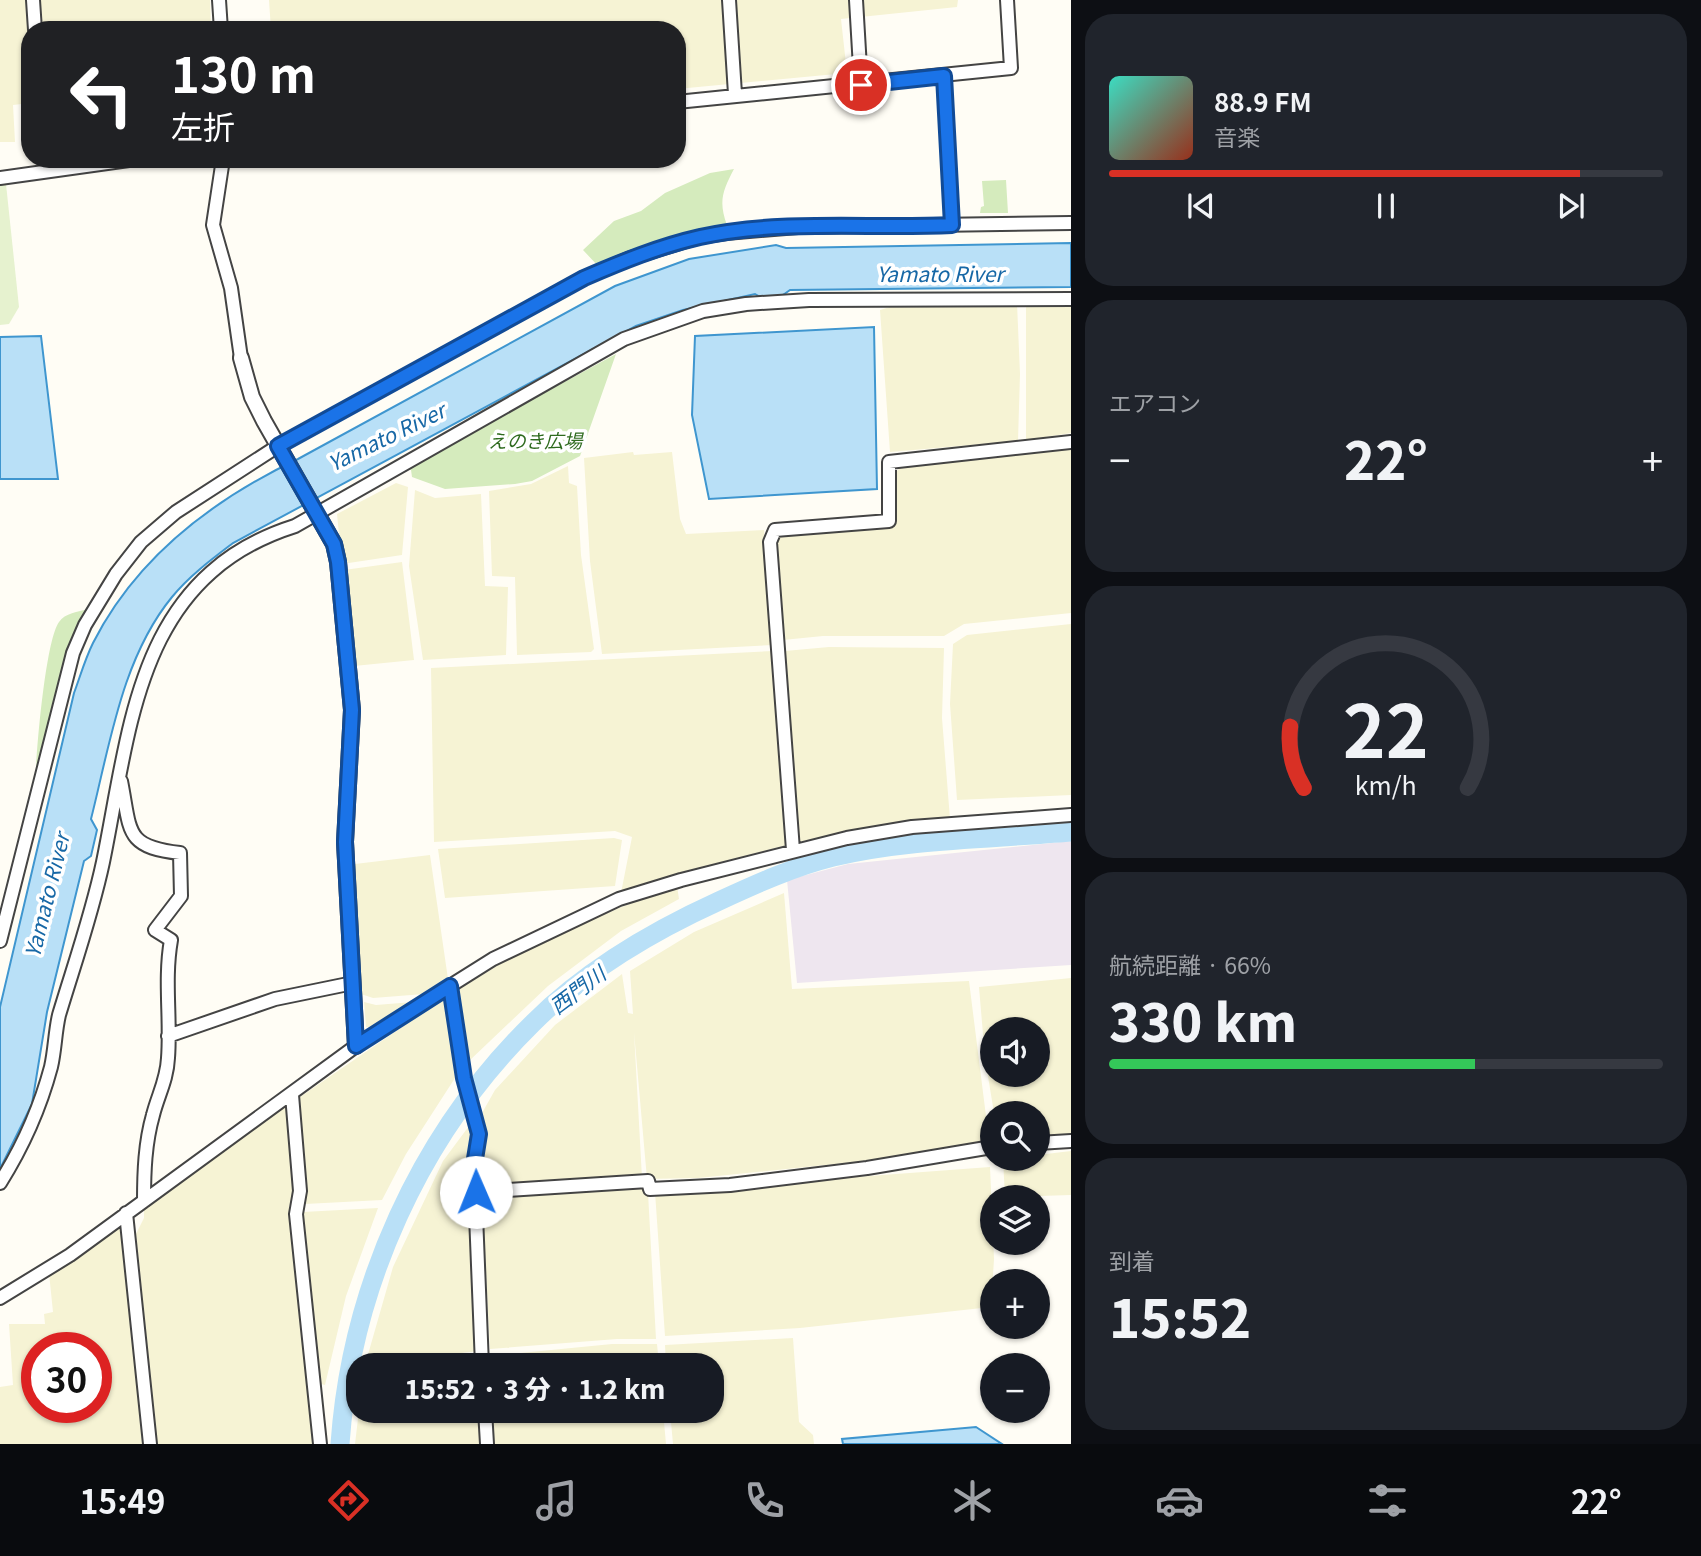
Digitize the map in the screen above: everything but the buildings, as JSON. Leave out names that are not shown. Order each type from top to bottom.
[{"type":"street","points":[[33,0],[34,21]]},
{"type":"street","points":[[219,0],[220,21]]},
{"type":"street","points":[[729,0],[735,94]]},
{"type":"street","points":[[856,0],[861,85]]},
{"type":"street","points":[[686,101],[1011,68],[1007,0]]},
{"type":"street","points":[[944,76],[952,225]]},
{"type":"street","points":[[0,178],[38,168]]},
{"type":"street","points":[[222,168],[213,225],[231,288],[241,358],[253,397],[334,544],[338,562],[352,710],[345,842],[356,1046]]},
{"type":"street","points":[[0,941],[70,664],[85,625],[116,574],[141,542],[176,512],[279,448],[584,278],[628,259],[699,237],[798,227],[1071,223]]},
{"type":"street","points":[[0,1183],[24,1140],[51,1067],[60,1014],[99,880],[124,745],[143,674],[164,632],[192,594],[219,564],[244,547],[314,512],[624,339],[704,311],[746,304],[809,300],[1071,299]]},
{"type":"street","points":[[793,850],[770,542],[775,530],[889,521],[889,462],[1071,442]]},
{"type":"street","points":[[120,774],[133,836],[149,849],[180,853],[181,896],[155,930],[171,940],[166,969],[168,1035],[164,1088],[153,1113],[144,1160],[144,1201]]},
{"type":"street","points":[[0,1297],[70,1255],[356,1046],[493,959],[619,899],[793,850],[912,827],[1071,815]]},
{"type":"street","points":[[168,1035],[275,999],[353,983]]},
{"type":"street","points":[[450,986],[464,1078],[479,1134],[474,1165],[482,1353]]},
{"type":"street","points":[[292,1095],[300,1191],[296,1214],[320,1444]]},
{"type":"street","points":[[1050,1142],[1071,1141]]},
{"type":"street","points":[[476,1192],[648,1181],[650,1189],[730,1185],[867,1168],[980,1149]]},
{"type":"street","points":[[126,1213],[150,1444]]},
{"type":"street","points":[[486,1423],[487,1444]]},
{"type":"shaded area","points":[[0,0],[210,0],[211,21],[21,21],[21,104],[13,105],[15,142],[0,142]]},
{"type":"shaded area","points":[[269,0],[958,0],[957,7],[841,19],[847,73],[686,88],[686,21],[270,21]]},
{"type":"shaded area","points":[[1017,303],[1020,374],[1018,441],[890,452],[880,310],[900,304]]},
{"type":"shaded area","points":[[1071,304],[1071,433],[1026,440],[1026,305]]},
{"type":"shaded area","points":[[1071,448],[1071,613],[964,624],[944,636],[823,636],[783,640],[775,546],[778,537],[785,533],[895,524],[897,471],[902,466]]},
{"type":"shaded area","points":[[633,452],[634,455],[672,452],[680,519],[686,534],[764,530],[773,645],[602,654],[590,561],[584,458]]},
{"type":"shaded area","points":[[568,466],[569,483],[577,486],[581,555],[594,649],[591,652],[517,655],[515,577],[492,576],[489,491],[531,484]]},
{"type":"shaded area","points":[[396,483],[408,487],[402,555],[342,564],[337,514]]},
{"type":"shaded area","points":[[415,490],[435,498],[481,494],[485,586],[508,587],[506,655],[423,660],[409,566]]},
{"type":"shaded area","points":[[402,562],[414,660],[354,666],[344,570]]},
{"type":"shaded area","points":[[1071,624],[1071,795],[957,800],[950,704],[953,644],[967,635]]},
{"type":"shaded area","points":[[829,647],[944,648],[942,718],[950,819],[861,829],[799,842],[785,651]]},
{"type":"shaded area","points":[[773,651],[787,845],[678,873],[621,893],[632,837],[615,831],[434,842],[431,668]]},
{"type":"shaded area","points":[[614,838],[622,840],[615,886],[445,898],[438,849]]},
{"type":"shaded area","points":[[1071,841],[1071,965],[797,983],[787,880],[848,864]]},
{"type":"shaded area","points":[[430,855],[448,979],[424,994],[373,998],[361,994],[355,864]]},
{"type":"shaded area","points":[[677,886],[679,899],[621,931],[548,986],[468,1062],[458,992],[461,988],[520,952],[619,908]]},
{"type":"shaded area","points":[[784,893],[792,989],[969,981],[980,1087],[982,1087],[984,1101],[980,1101],[980,1142],[875,1160],[698,1178],[647,1179],[634,1032],[642,1178],[481,1189],[482,1113],[495,1090],[555,1025],[622,974],[628,1013],[633,1014],[630,971],[694,932]]},
{"type":"shaded area","points":[[1071,978],[1071,1140],[1050,1143],[1050,1101],[992,1101],[990,1087],[1050,1087],[1050,1017],[982,1017],[979,987]]},
{"type":"shaded area","points":[[443,999],[449,1002],[456,1061],[455,1078],[406,1154],[382,1200],[305,1204],[304,1155],[297,1099]]},
{"type":"shaded area","points":[[364,1002],[376,1005],[413,1002],[374,1028],[366,1027]]},
{"type":"shaded area","points":[[285,1107],[292,1113],[295,1197],[289,1206],[316,1444],[157,1444],[136,1234],[144,1218],[144,1205]]},
{"type":"shaded area","points":[[472,1122],[478,1351],[368,1353],[393,1267],[443,1161]]},
{"type":"shaded area","points":[[1071,1151],[1071,1195],[1050,1196],[1050,1185],[1004,1185],[1004,1171],[1050,1171],[1050,1154]]},
{"type":"shaded area","points":[[980,1168],[980,1171],[990,1171],[991,1185],[980,1185],[980,1255],[994,1255],[993,1269],[980,1269],[980,1308],[800,1328],[665,1336],[655,1192]]},
{"type":"shaded area","points":[[642,1185],[648,1193],[656,1339],[617,1339],[490,1349],[482,1195]]},
{"type":"shaded area","points":[[378,1208],[346,1296],[325,1385],[321,1384],[313,1336],[303,1212]]},
{"type":"shaded area","points":[[117,1225],[123,1225],[142,1444],[0,1444],[0,1387],[13,1385],[9,1324],[45,1324],[44,1314],[53,1312],[49,1273]]},
{"type":"shaded area","points":[[793,1338],[799,1422],[813,1435],[814,1444],[673,1444],[671,1423],[724,1423],[724,1353],[665,1353],[665,1345]]},
{"type":"shaded area","points":[[612,1344],[657,1344],[658,1353],[520,1353]]},
{"type":"shaded area","points":[[357,1423],[481,1423],[482,1444],[355,1444]]},
{"type":"shaded area","points":[[492,1423],[664,1423],[666,1444],[494,1444]]},
{"type":"green space","points":[[734,169],[723,196],[727,225],[669,238],[599,267],[583,250],[614,221],[641,211],[665,193],[710,173]]},
{"type":"green space","points":[[1006,180],[1008,213],[980,213],[981,207],[984,206],[982,181]]},
{"type":"green space","points":[[0,184],[6,184],[19,307],[9,324],[0,325]]},
{"type":"green space","name":"えのき広場","points":[[616,354],[580,456],[532,481],[515,484],[445,489],[412,477],[411,470],[402,470]]},
{"type":"green space","points":[[88,609],[71,644],[36,771],[43,693],[54,632],[65,617]]},
{"type":"water","name":"Yamato River","points":[[1071,243],[1071,287],[790,290],[773,299],[765,299],[755,294],[683,310],[636,326],[233,543],[201,568],[172,597],[155,621],[129,674],[91,819],[97,830],[91,856],[84,861],[47,1012],[32,1104],[0,1169],[0,1007],[74,693],[90,649],[111,612],[131,584],[180,534],[208,512],[267,475],[615,286],[689,259],[776,245],[786,248]]},
{"type":"water","points":[[874,327],[877,489],[709,499],[692,415],[695,336]]},
{"type":"water","points":[[41,336],[58,479],[0,479],[0,337]]},
{"type":"water","points":[[976,1427],[1002,1444],[843,1444],[842,1439]]},
{"type":"waterway","name":"西門川","points":[[340,1444],[347,1385],[359,1328],[376,1271],[398,1216],[425,1164],[457,1114],[493,1067],[553,1004],[597,970],[645,939],[747,888],[804,866],[833,857],[891,846],[1071,832]]},
{"type":"route","points":[[476,1192],[474,1165],[479,1134],[464,1078],[450,986],[356,1046],[345,842],[352,710],[338,562],[334,544],[278,446],[414,374],[584,278],[628,259],[699,237],[726,233],[798,227],[952,225],[944,76],[861,85]]}]
